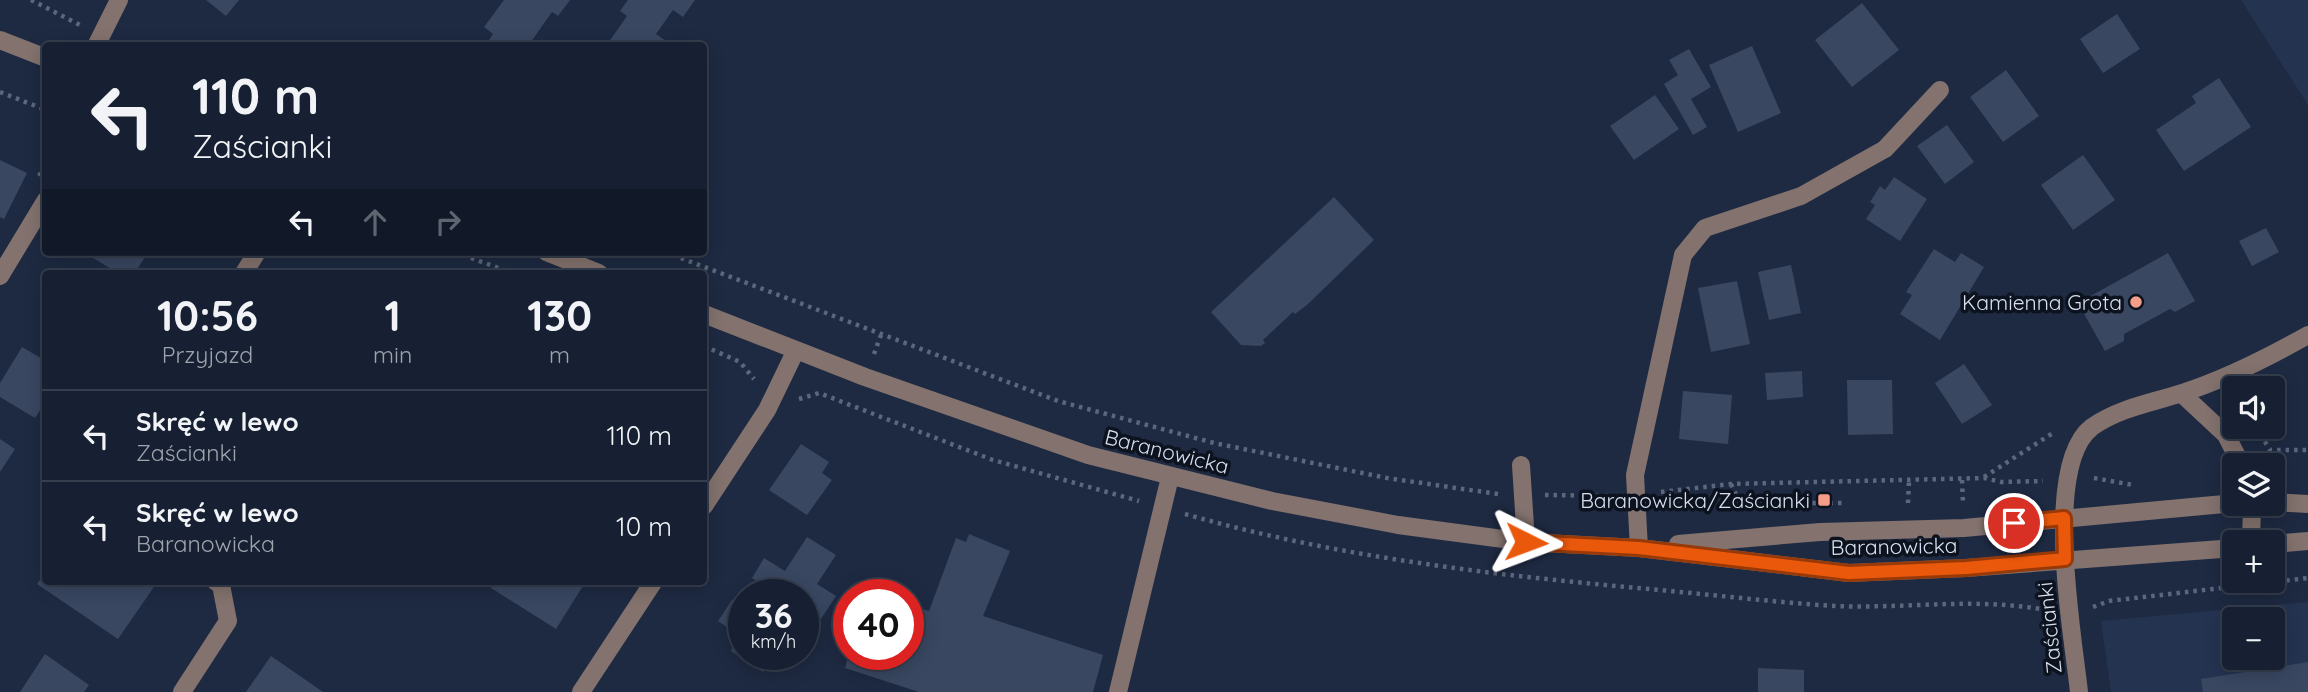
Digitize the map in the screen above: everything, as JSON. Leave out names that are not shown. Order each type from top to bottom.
[{"type":"street","points":[[98,42],[119,0]]},
{"type":"street","points":[[0,40],[42,56]]},
{"type":"street","points":[[1639,548],[1635,475],[1683,255],[1705,228],[1801,196],[1885,149],[1940,90]]},
{"type":"street","points":[[0,276],[42,207]]},
{"type":"street","points":[[556,256],[591,270]]},
{"type":"street","name":"Baranowicka","points":[[707,315],[1088,455],[1272,501],[1398,525],[1526,542],[1639,548],[1849,573],[1966,568],[2222,549]]},
{"type":"street","name":"Zaścianki","points":[[2079,692],[2065,559],[2064,518],[2073,452],[2090,429],[2115,414],[2182,394],[2253,365],[2308,335]]},
{"type":"street","points":[[707,501],[767,410],[796,350]]},
{"type":"street","points":[[2182,394],[2226,435],[2235,453]]},
{"type":"street","points":[[1521,465],[1526,542]]},
{"type":"street","points":[[1118,692],[1170,477]]},
{"type":"street","points":[[2285,503],[2308,504]]},
{"type":"street","name":"Baranowicka","points":[[1639,548],[1820,532],[1964,527],[2222,504]]},
{"type":"street","points":[[2285,543],[2308,541]]},
{"type":"street","points":[[182,692],[228,621],[221,585]]},
{"type":"street","points":[[581,692],[651,585]]},
{"type":"path","points":[[0,92],[42,108]]},
{"type":"path","points":[[465,256],[504,270]]},
{"type":"path","points":[[676,256],[1058,401],[1214,443],[1388,478],[1521,495],[1636,496],[1731,484],[1983,478],[2001,482],[2098,478],[2146,484]]},
{"type":"path","points":[[2263,439],[2270,450],[2308,450]]},
{"type":"path","points":[[1897,503],[1910,503],[1909,481]]},
{"type":"path","points":[[1731,484],[1740,503],[1858,503]]},
{"type":"shaded area","points":[[2241,0],[2308,0],[2308,105]]},
{"type":"shaded area","points":[[2308,602],[2308,692],[2111,692],[2101,621],[2222,610],[2222,670],[2285,670],[2285,607],[2254,607]]},
{"type":"building","points":[[206,0],[239,0],[226,16]]},
{"type":"building","points":[[504,0],[570,0],[558,16],[552,12],[531,42],[488,42],[493,34],[484,27]]},
{"type":"building","points":[[628,0],[695,0],[683,17],[673,10],[656,34],[665,42],[609,42],[627,16],[620,11]]},
{"type":"building","points":[[1862,3],[1899,50],[1852,87],[1815,40]]},
{"type":"building","points":[[2117,14],[2140,49],[2103,73],[2080,39]]},
{"type":"building","points":[[1752,46],[1781,113],[1738,132],[1709,65]]},
{"type":"building","points":[[1689,49],[1711,87],[1691,99],[1707,127],[1693,135],[1664,84],[1678,75],[1669,60]]},
{"type":"building","points":[[2006,70],[2039,116],[2003,142],[1970,97]]},
{"type":"building","points":[[2219,78],[2251,127],[2184,171],[2156,130],[2196,103],[2192,96]]},
{"type":"building","points":[[1655,95],[1679,129],[1634,160],[1610,126]]},
{"type":"building","points":[[1947,125],[1974,162],[1945,184],[1917,146]]},
{"type":"building","points":[[2083,155],[2115,200],[2073,230],[2041,185]]},
{"type":"building","points":[[0,160],[27,173],[4,219],[0,217]]},
{"type":"building","points":[[1894,177],[1927,199],[1900,241],[1866,219],[1875,205],[1870,202],[1880,186],[1885,190]]},
{"type":"building","points":[[1334,197],[1374,240],[1307,305],[1295,314],[1293,312],[1263,340],[1265,343],[1261,346],[1241,345],[1211,312]]},
{"type":"building","points":[[2266,228],[2279,252],[2252,266],[2239,241]]},
{"type":"building","points":[[1934,249],[1955,262],[1961,253],[1984,267],[1940,340],[1900,314],[1912,295],[1906,292]]},
{"type":"building","name":"Kamienna Grota","points":[[2168,253],[2195,301],[2175,312],[2170,309],[2124,334],[2124,341],[2105,351],[2078,303]]},
{"type":"building","points":[[90,256],[146,256],[137,270],[113,270]]},
{"type":"building","points":[[1791,265],[1801,313],[1769,320],[1758,272]]},
{"type":"building","points":[[1737,281],[1750,344],[1711,352],[1698,288]]},
{"type":"building","points":[[22,347],[42,359],[42,407],[35,418],[0,397],[0,383]]},
{"type":"building","points":[[1964,364],[1992,405],[1962,424],[1935,383]]},
{"type":"building","points":[[1802,371],[1803,397],[1767,400],[1765,373]]},
{"type":"building","points":[[1847,380],[1892,380],[1893,434],[1848,435]]},
{"type":"building","points":[[1683,391],[1732,395],[1728,444],[1679,439]]},
{"type":"building","points":[[0,439],[15,449],[0,472]]},
{"type":"building","points":[[801,444],[829,462],[822,473],[832,480],[807,515],[769,490]]},
{"type":"building","points":[[969,534],[1010,551],[983,616],[1103,655],[1093,692],[919,692],[851,670],[924,670],[924,609],[929,611],[956,538],[966,542]]},
{"type":"building","points":[[807,537],[836,555],[819,581],[752,578],[764,558],[785,571]]},
{"type":"building","points":[[42,577],[42,585],[155,585],[118,639],[37,584]]},
{"type":"building","points":[[493,585],[584,585],[556,629],[491,588]]},
{"type":"building","points":[[819,585],[833,594],[833,601],[819,622]]},
{"type":"building","points":[[728,606],[728,628],[718,621]]},
{"type":"building","points":[[45,654],[89,685],[84,692],[20,692]]},
{"type":"building","points":[[271,656],[323,692],[246,692]]},
{"type":"building","points":[[2308,662],[2308,692],[2203,692],[2201,679],[2258,670],[2285,670],[2285,666]]},
{"type":"building","points":[[1758,668],[1804,670],[1804,692],[1758,692]]},
{"type":"place","name":"Kamienna Grota","points":[[2136,302]]},
{"type":"place","name":"Baranowicka/Zaścianki","points":[[1824,500]]},
{"type":"route","points":[[1526,542],[1639,548],[1849,573],[1966,568],[2065,559],[2064,518],[2014,523]]}]
